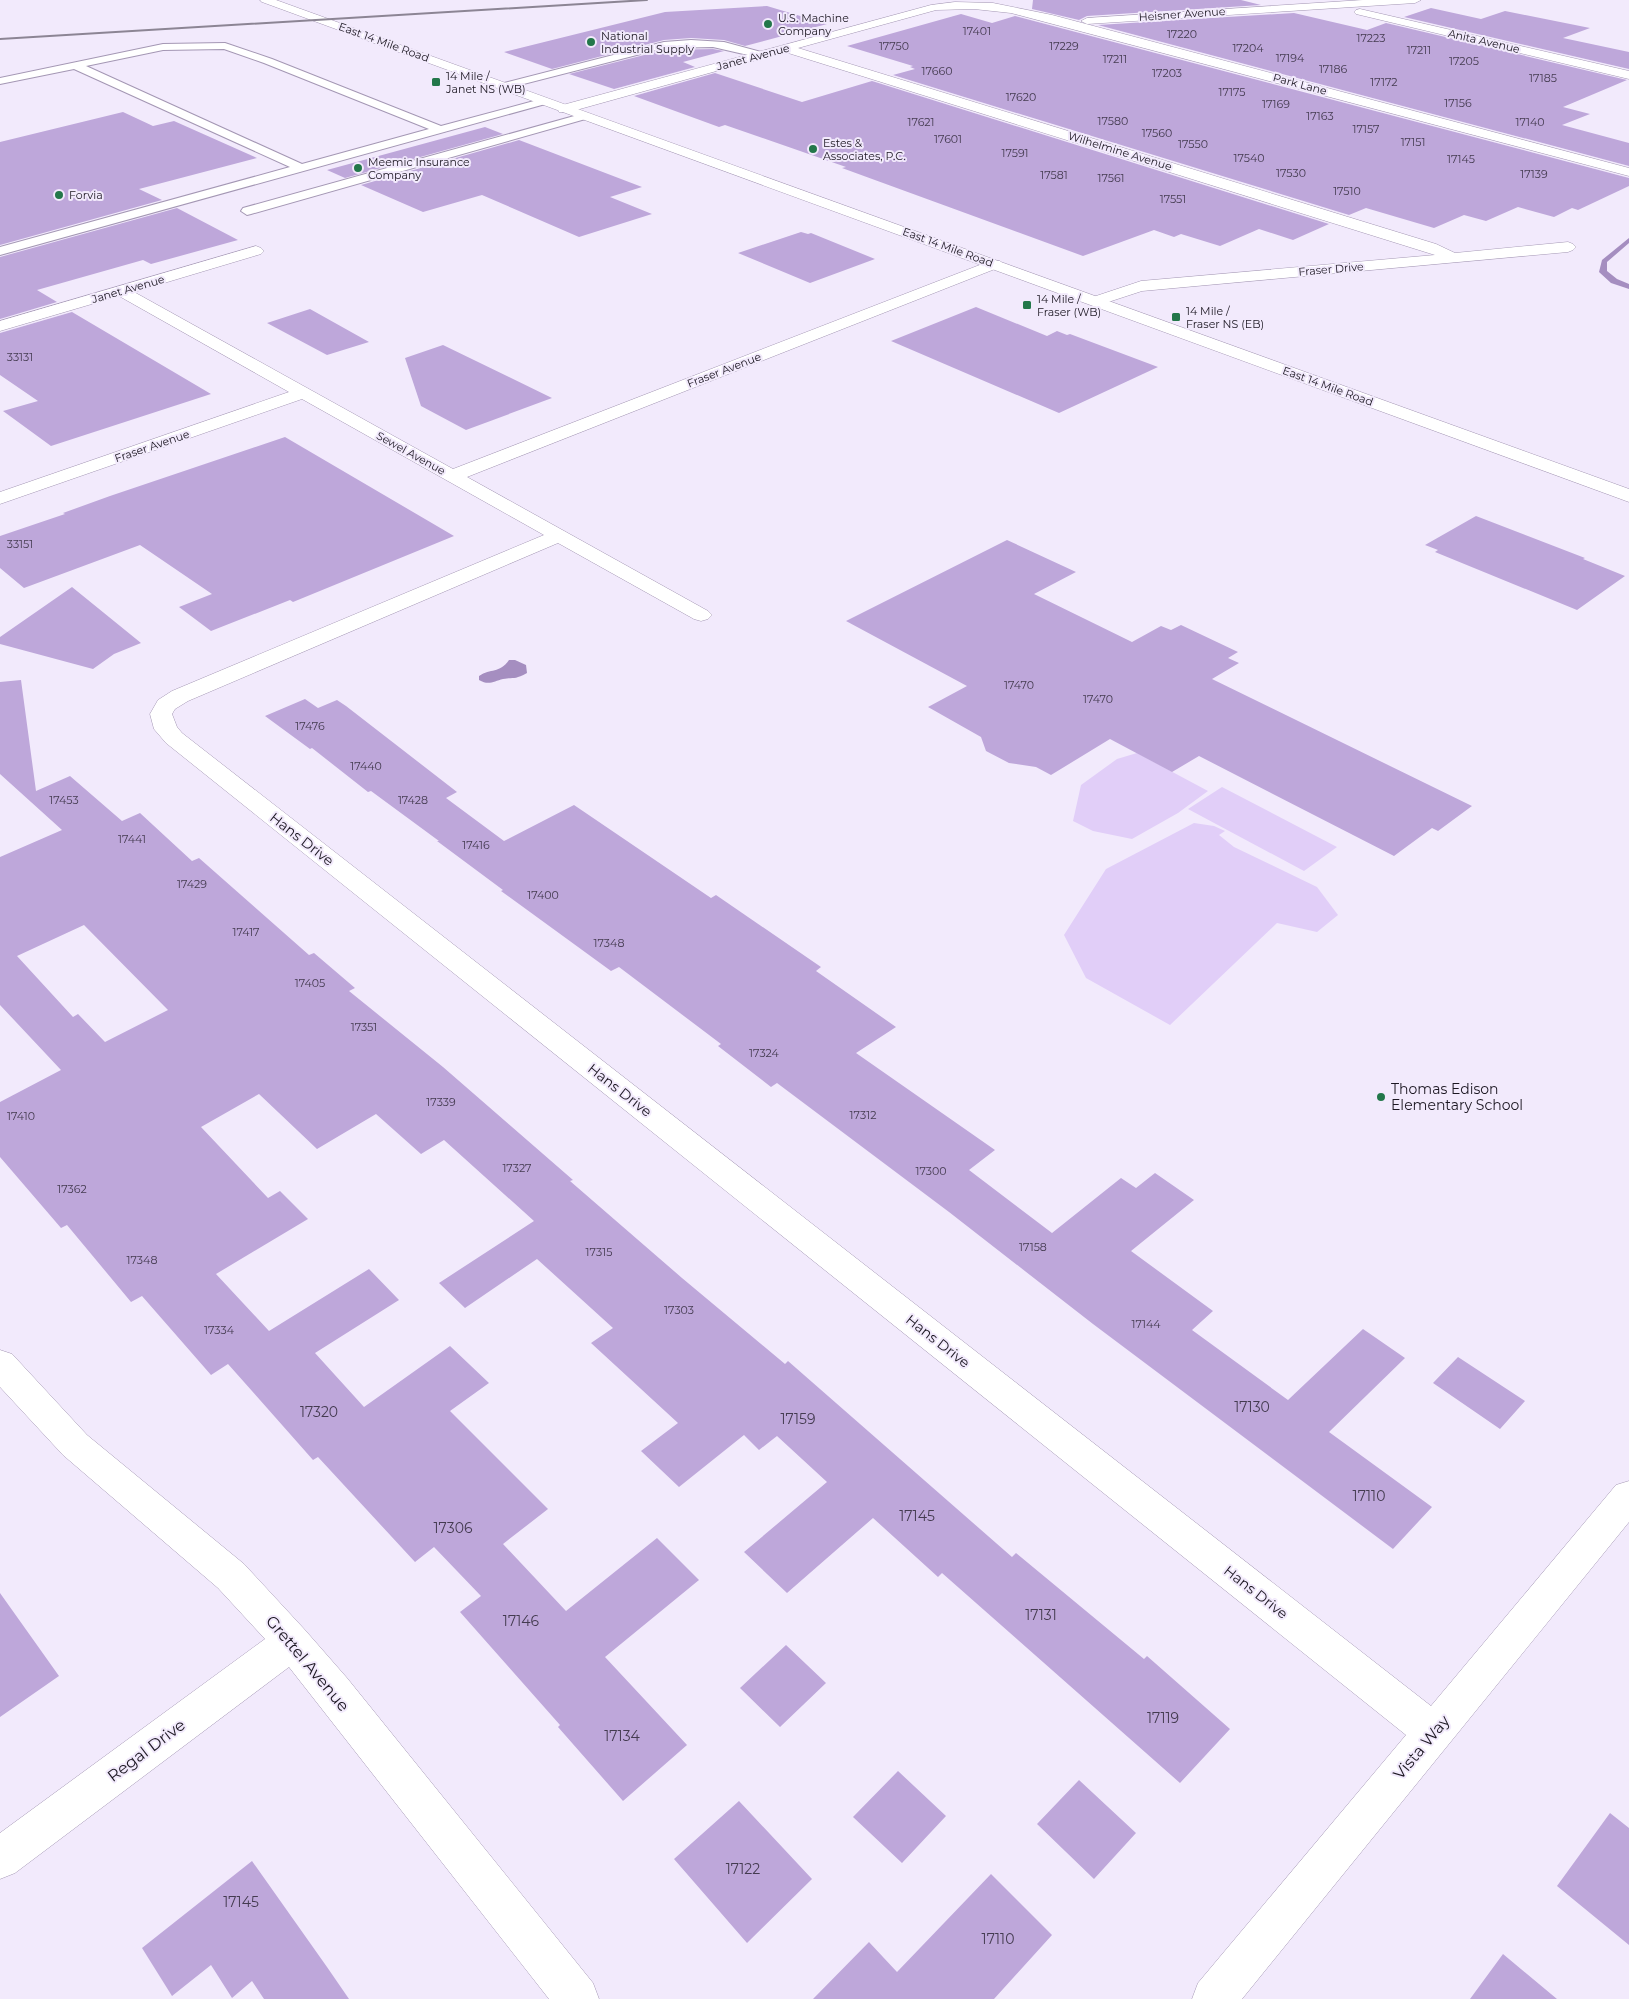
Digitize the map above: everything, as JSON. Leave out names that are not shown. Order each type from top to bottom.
[{"type":"street","name":"East 14 Mile Road","points":[[266,0],[1629,496]]},
{"type":"street","name":"Heisner Avenue","points":[[1069,21],[1415,0]]},
{"type":"street","name":"Park Lane","points":[[971,2],[1003,6],[1056,20],[1069,21],[1085,28],[1629,172]]},
{"type":"street","name":"Janet Avenue","points":[[564,108],[935,7],[971,2]]},
{"type":"street","name":"Anita Avenue","points":[[1339,5],[1358,12],[1629,75]]},
{"type":"street","name":"Wilhelmine Avenue","points":[[785,48],[1431,246],[1454,258]]},
{"type":"street","name":"Fraser Drive","points":[[1096,301],[1141,286],[1568,247]]},
{"type":"street","name":"Janet Avenue","points":[[0,326],[256,251]]},
{"type":"street","name":"Fraser Avenue","points":[[452,476],[995,264]]},
{"type":"street","name":"Sewel Avenue","points":[[121,291],[701,615]]},
{"type":"street","name":"Fraser Avenue","points":[[0,498],[304,393]]},
{"type":"street","name":"Hans Drive","points":[[559,536],[180,696],[166,705],[161,714],[166,729],[182,744],[1433,1732]]},
{"type":"street","name":"Grettel Avenue","points":[[0,1364],[74,1445],[231,1576],[292,1642],[577,1999]]},
{"type":"street","name":"Vista Way","points":[[1214,1999],[1629,1496]]},
{"type":"street","name":"Regal Drive","points":[[0,1858],[292,1642]]},
{"type":"lane","points":[[504,86],[682,42],[725,44],[761,55]]},
{"type":"lane","points":[[0,81],[163,47],[225,46],[268,61],[440,130]]},
{"type":"lane","points":[[75,65],[301,168]]},
{"type":"lane","points":[[0,251],[545,101]]},
{"type":"lane","points":[[247,211],[585,116]]},
{"type":"shaded area","points":[[509,660],[515,660],[526,665],[527,673],[517,677],[486,683],[479,680],[479,676],[502,667]]},
{"type":"shaded area","points":[[1137,753],[1208,791],[1178,813],[1132,839],[1093,831],[1073,821],[1081,785],[1117,759]]},
{"type":"shaded area","points":[[1222,787],[1337,847],[1304,871],[1188,809]]},
{"type":"shaded area","points":[[1194,823],[1214,826],[1225,831],[1219,835],[1234,847],[1317,887],[1338,915],[1317,932],[1277,923],[1170,1025],[1086,978],[1064,935],[1106,869]]},
{"type":"building","points":[[1033,0],[1241,0],[1261,5],[1087,16],[1079,20],[1032,9]]},
{"type":"building","points":[[767,6],[827,24],[745,46],[724,40],[691,38],[664,40],[552,69],[504,52],[665,12]]},
{"type":"building","points":[[1431,8],[1481,19],[1505,11],[1590,28],[1563,38],[1629,52],[1629,69],[1404,17]]},
{"type":"building","points":[[1294,13],[1367,30],[1386,23],[1627,80],[1563,107],[1590,114],[1562,125],[1629,143],[1629,166],[1098,25]]},
{"type":"building","points":[[961,14],[992,23],[1015,16],[1629,178],[1629,186],[1578,210],[1572,208],[1554,217],[1518,207],[1486,221],[1464,215],[1434,228],[1366,208],[1349,215],[893,75],[915,69],[910,67],[913,66],[847,46]]},
{"type":"building","points":[[713,49],[724,51],[683,62],[695,67],[614,89],[569,74],[664,50]]},
{"type":"building","points":[[715,73],[802,102],[872,81],[1329,224],[1293,240],[1259,229],[1220,246],[1181,234],[1174,237],[1154,230],[1083,256],[842,168],[846,167],[725,125],[719,127],[634,96]]},
{"type":"building","name":"Forvia","points":[[123,112],[153,126],[174,121],[257,158],[139,189],[162,200],[0,245],[0,142]]},
{"type":"building","points":[[485,127],[503,134],[345,178],[327,170]]},
{"type":"building","points":[[519,140],[642,187],[610,197],[652,214],[579,237],[482,195],[423,212],[361,185]]},
{"type":"building","points":[[177,208],[238,240],[151,264],[143,260],[37,290],[57,302],[0,319],[0,257]]},
{"type":"building","points":[[801,232],[811,233],[875,259],[810,283],[738,253]]},
{"type":"building","points":[[976,307],[1047,336],[1057,331],[1067,335],[1070,334],[1158,367],[1059,413],[891,341]]},
{"type":"building","points":[[310,309],[369,342],[327,355],[267,323]]},
{"type":"building","points":[[72,312],[211,394],[51,446],[3,411],[38,401],[0,375],[0,333]]},
{"type":"building","points":[[443,345],[552,398],[466,430],[421,406],[405,358]]},
{"type":"building","points":[[285,437],[454,536],[293,602],[290,600],[211,631],[179,607],[212,594],[140,545],[24,588],[0,568],[0,536],[65,514],[63,513],[110,496]]},
{"type":"building","points":[[1476,516],[1585,558],[1583,559],[1625,576],[1577,610],[1435,552],[1438,550],[1425,545]]},
{"type":"building","points":[[1007,540],[1076,572],[1034,594],[1132,642],[1161,626],[1171,630],[1181,625],[1238,652],[1228,658],[1239,663],[1212,679],[1472,806],[1438,831],[1432,828],[1394,856],[1199,756],[1172,772],[1110,739],[1051,775],[1036,767],[1009,763],[986,751],[981,737],[928,707],[967,686],[846,621]]},
{"type":"building","points":[[72,587],[141,643],[114,654],[93,669],[0,644],[0,637]]},
{"type":"building","points":[[21,680],[36,791],[70,776],[122,821],[140,813],[192,861],[199,858],[309,955],[314,953],[355,988],[349,991],[443,1067],[682,1278],[785,1364],[788,1361],[1012,1557],[1016,1553],[1144,1659],[1147,1656],[1230,1729],[1180,1783],[942,1573],[938,1577],[873,1518],[787,1593],[744,1552],[827,1482],[777,1436],[759,1450],[744,1435],[679,1487],[641,1451],[678,1423],[591,1343],[613,1328],[537,1259],[465,1308],[439,1283],[534,1221],[444,1140],[421,1154],[376,1114],[317,1149],[259,1094],[201,1127],[268,1198],[280,1191],[308,1219],[216,1274],[269,1331],[369,1269],[399,1300],[315,1353],[364,1407],[450,1346],[489,1383],[450,1411],[548,1509],[503,1544],[566,1611],[657,1538],[699,1580],[605,1657],[687,1745],[623,1801],[558,1727],[560,1725],[460,1612],[481,1596],[434,1547],[415,1562],[318,1457],[313,1460],[228,1364],[211,1375],[142,1296],[131,1302],[67,1225],[61,1228],[0,1157],[0,1102],[61,1070],[0,1005],[0,857],[62,830],[0,774],[0,682]],"holes":[[[84,925],[168,1010],[105,1042],[78,1014],[73,1017],[17,956]]]},
{"type":"building","points":[[305,699],[318,708],[337,700],[346,706],[457,792],[446,798],[504,841],[574,805],[711,898],[716,895],[821,967],[816,971],[896,1027],[856,1053],[995,1150],[969,1170],[1052,1233],[1121,1178],[1136,1188],[1155,1173],[1194,1200],[1131,1251],[1213,1311],[1192,1330],[1288,1400],[1363,1329],[1405,1358],[1329,1432],[1432,1507],[1393,1549],[1093,1324],[949,1212],[777,1083],[771,1087],[718,1046],[721,1044],[619,967],[611,971],[501,891],[503,890],[437,841],[439,841],[371,791],[368,792],[312,748],[310,749],[265,716]]},
{"type":"building","points":[[1458,1357],[1525,1401],[1500,1429],[1433,1383]]},
{"type":"building","points":[[0,1593],[59,1676],[0,1717]]},
{"type":"building","points":[[786,1645],[826,1683],[780,1727],[740,1688]]},
{"type":"building","points":[[898,1771],[946,1816],[902,1863],[853,1817]]},
{"type":"building","points":[[1079,1780],[1136,1833],[1094,1879],[1037,1824]]},
{"type":"building","points":[[739,1801],[812,1879],[747,1943],[674,1859]]},
{"type":"building","points":[[1610,1813],[1629,1828],[1629,1945],[1557,1886]]},
{"type":"building","points":[[252,1861],[349,1999],[264,1999],[252,1981],[232,1998],[211,1965],[172,1996],[142,1948]]},
{"type":"building","points":[[991,1874],[1052,1935],[994,1999],[813,1999],[869,1942],[897,1972]]},
{"type":"building","points":[[1503,1954],[1557,1999],[1470,1999]]},
{"type":"waterway","points":[[1629,240],[1604,261],[1603,272],[1614,281],[1629,287]]},
{"type":"railway","points":[[0,39],[647,0]]},
{"type":"place","name":"U.S. Machine Company","points":[[768,24]]},
{"type":"place","name":"National Industrial Supply","points":[[591,42]]},
{"type":"place","name":"14 Mile / Janet NS (WB)","points":[[436,82]]},
{"type":"place","name":"Estes & Associates, P.C.","points":[[813,149]]},
{"type":"place","name":"Meemic Insurance Company","points":[[358,168]]},
{"type":"place","name":"Forvia","points":[[59,195]]},
{"type":"place","name":"14 Mile / Fraser (WB)","points":[[1027,305]]},
{"type":"place","name":"14 Mile / Fraser NS (EB)","points":[[1176,317]]},
{"type":"place","name":"Thomas Edison Elementary School","points":[[1381,1097]]}]
